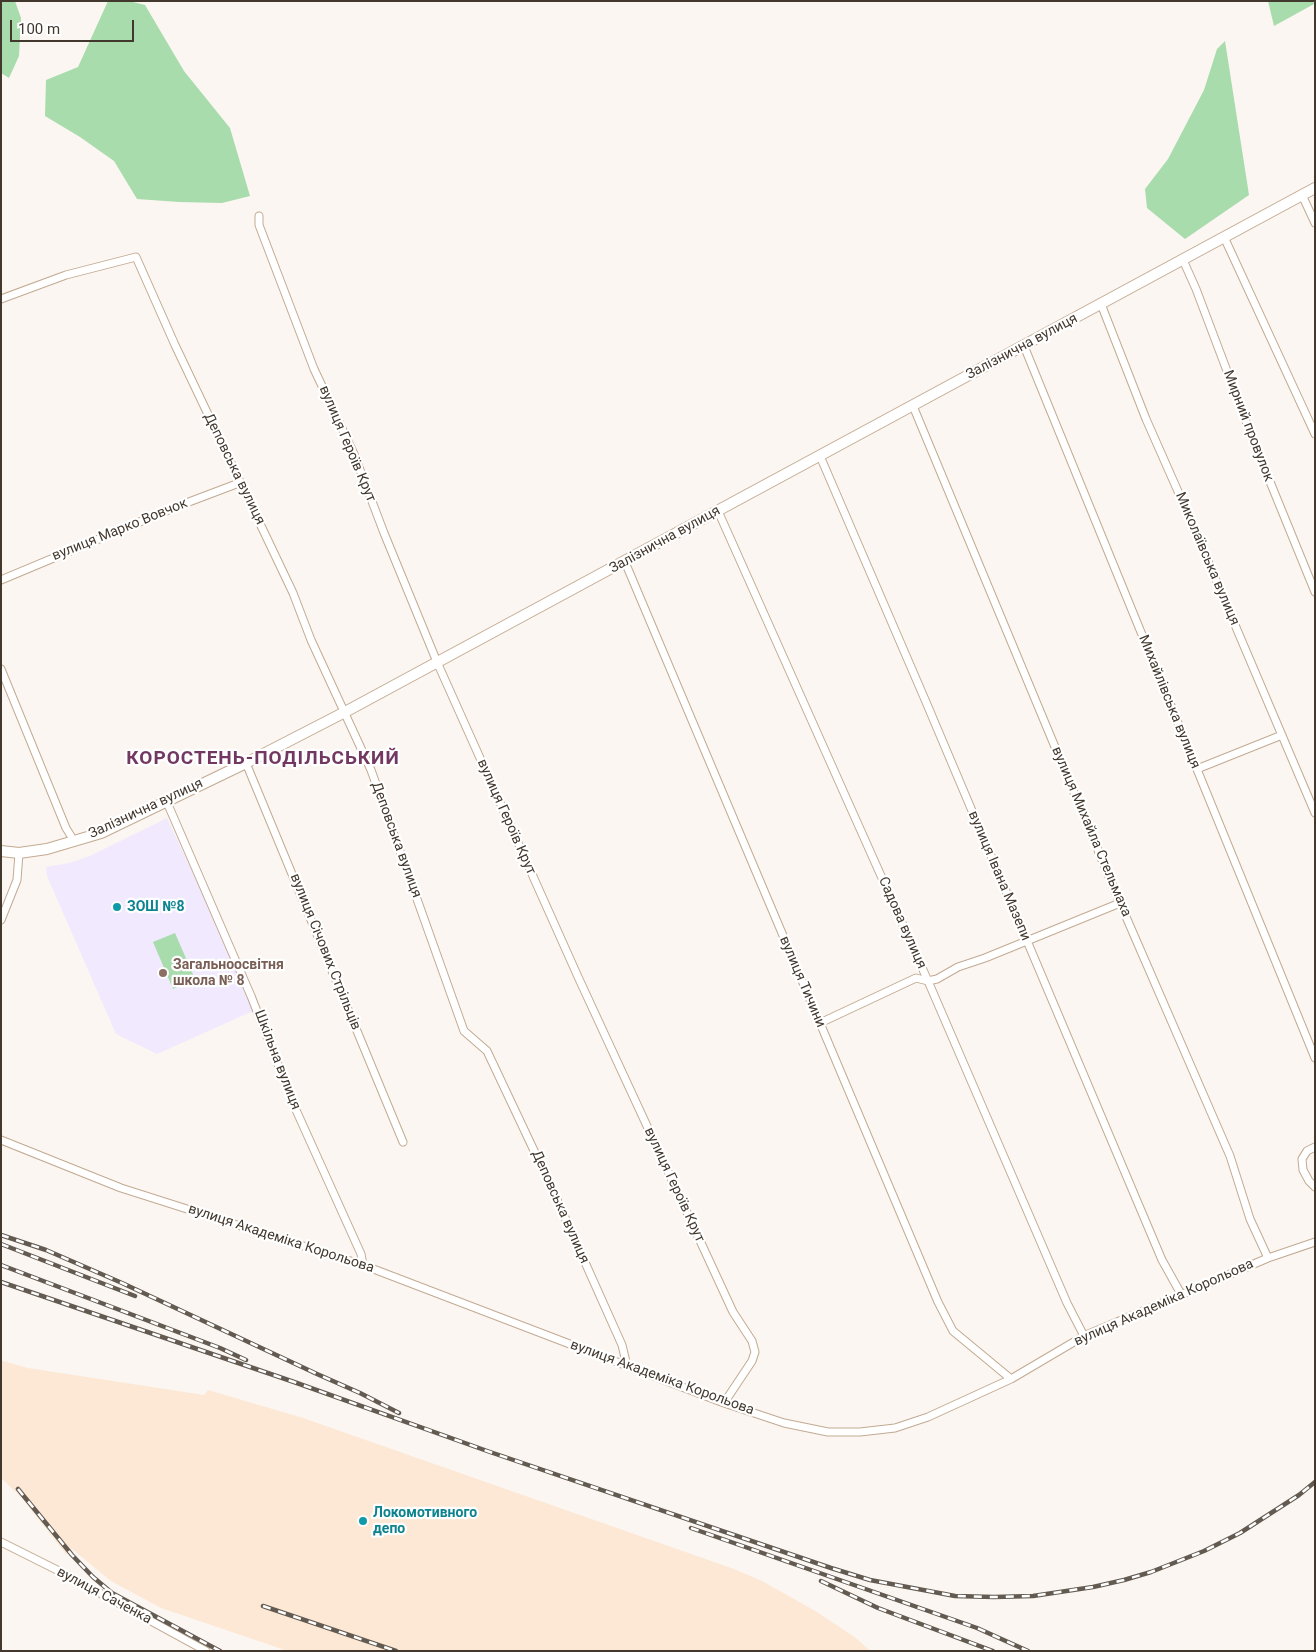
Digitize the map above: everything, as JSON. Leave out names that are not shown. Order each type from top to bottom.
[{"type":"street","name":"Залізнична вулиця","points":[[1,851],[19,853],[47,849],[100,833],[246,763],[625,562],[1315,188]]},
{"type":"street","points":[[1302,195],[1315,222]]},
{"type":"street","name":"вулиця Героїв Крут","points":[[258,216],[259,225],[314,368],[354,454],[437,662],[579,979],[729,1303],[738,1321],[752,1341],[755,1352],[752,1361],[724,1403]]},
{"type":"street","points":[[1224,237],[1315,434]]},
{"type":"street","name":"Деповська вулиця","points":[[1,299],[66,275],[136,257],[174,345],[293,593],[311,640],[371,770],[464,1031],[487,1051],[622,1345],[627,1366]]},
{"type":"street","name":"Мирний провулок","points":[[1183,260],[1196,289],[1254,444],[1315,592]]},
{"type":"street","name":"Миколаївська вулиця","points":[[1101,304],[1146,419],[1315,813]]},
{"type":"street","name":"Михайлівська вулиця","points":[[1024,346],[1315,1058]]},
{"type":"street","name":"вулиця Михайла Стельмаха","points":[[914,406],[1120,903],[1230,1156],[1250,1219],[1268,1258]]},
{"type":"street","name":"вулиця Івана Мазепи","points":[[820,456],[1162,1260],[1181,1294]]},
{"type":"street","name":"вулиця Марко Вовчок","points":[[1,580],[172,508],[239,483]]},
{"type":"street","name":"Садова вулиця","points":[[718,510],[928,981],[1067,1303],[1084,1336]]},
{"type":"street","name":"вулиця Тичини","points":[[625,562],[938,1302],[953,1331],[1011,1379]]},
{"type":"street","points":[[1,669],[66,828],[74,841]]},
{"type":"street","points":[[1197,769],[1282,735]]},
{"type":"street","name":"вулиця Січових Стрільців","points":[[246,763],[403,1142]]},
{"type":"street","name":"Шкільна вулиця","points":[[166,800],[252,996],[296,1110],[361,1254],[363,1265]]},
{"type":"street","points":[[1,920],[16,880],[19,853]]},
{"type":"street","points":[[820,1023],[916,978],[928,981],[937,979],[958,967],[985,958],[1120,903]]},
{"type":"street","name":"вулиця Академіка Корольова","points":[[1,1140],[121,1188],[363,1265],[724,1403],[784,1423],[828,1432],[860,1432],[895,1428],[928,1417],[1011,1379],[1084,1336],[1268,1258],[1315,1242]]},
{"type":"street","points":[[1315,1147],[1307,1151],[1302,1159],[1303,1170],[1315,1187]]},
{"type":"street","name":"вулиця Саченка","points":[[1,1542],[65,1574],[206,1651]]},
{"type":"shaded area","name":"Загальноосвітня школа № 8","points":[[167,818],[222,935],[253,1011],[157,1054],[116,1034],[47,876],[46,867],[69,863],[90,856]]},
{"type":"shaded area","points":[[1,1362],[28,1368],[204,1395],[208,1390],[303,1418],[734,1569],[762,1581],[817,1612],[856,1638],[870,1651],[288,1651],[161,1608],[111,1581],[72,1549],[66,1554],[21,1497],[1,1478]]},
{"type":"green space","points":[[1,1],[15,1],[21,18],[19,56],[9,78],[1,73]]},
{"type":"green space","points":[[108,1],[129,1],[145,5],[184,71],[230,128],[250,196],[222,203],[137,199],[114,161],[80,137],[45,116],[46,80],[78,67]]},
{"type":"green space","points":[[1268,1],[1313,1],[1314,4],[1274,26]]},
{"type":"green space","points":[[1225,41],[1249,195],[1185,239],[1147,208],[1145,189],[1168,159],[1204,90],[1217,49]]},
{"type":"green space","points":[[175,933],[195,979],[173,989],[153,942]]},
{"type":"railway","points":[[1,1235],[46,1250],[122,1283],[360,1393],[399,1413]]},
{"type":"railway","points":[[1,1244],[135,1296]]},
{"type":"railway","points":[[1,1265],[220,1348],[246,1360]]},
{"type":"railway","points":[[1,1282],[831,1568],[870,1580],[955,1596],[1033,1596],[1093,1587],[1151,1572],[1204,1551],[1240,1533],[1299,1495],[1315,1482]]},
{"type":"railway","points":[[18,1489],[72,1555],[112,1593],[220,1651]]},
{"type":"railway","points":[[691,1528],[977,1628],[1028,1651]]},
{"type":"railway","points":[[821,1581],[878,1608],[993,1651]]},
{"type":"railway","points":[[263,1606],[396,1651]]},
{"type":"place","name":"ЗОШ №8","points":[[117,907]]},
{"type":"place","name":"Загальноосвітня школа № 8","points":[[163,973]]},
{"type":"place","name":"Локомотивного депо","points":[[363,1521]]},
{"type":"district","name":"КОРОСТЕНЬ-ПОДІЛЬСЬКИЙ","points":[[263,759]]}]
